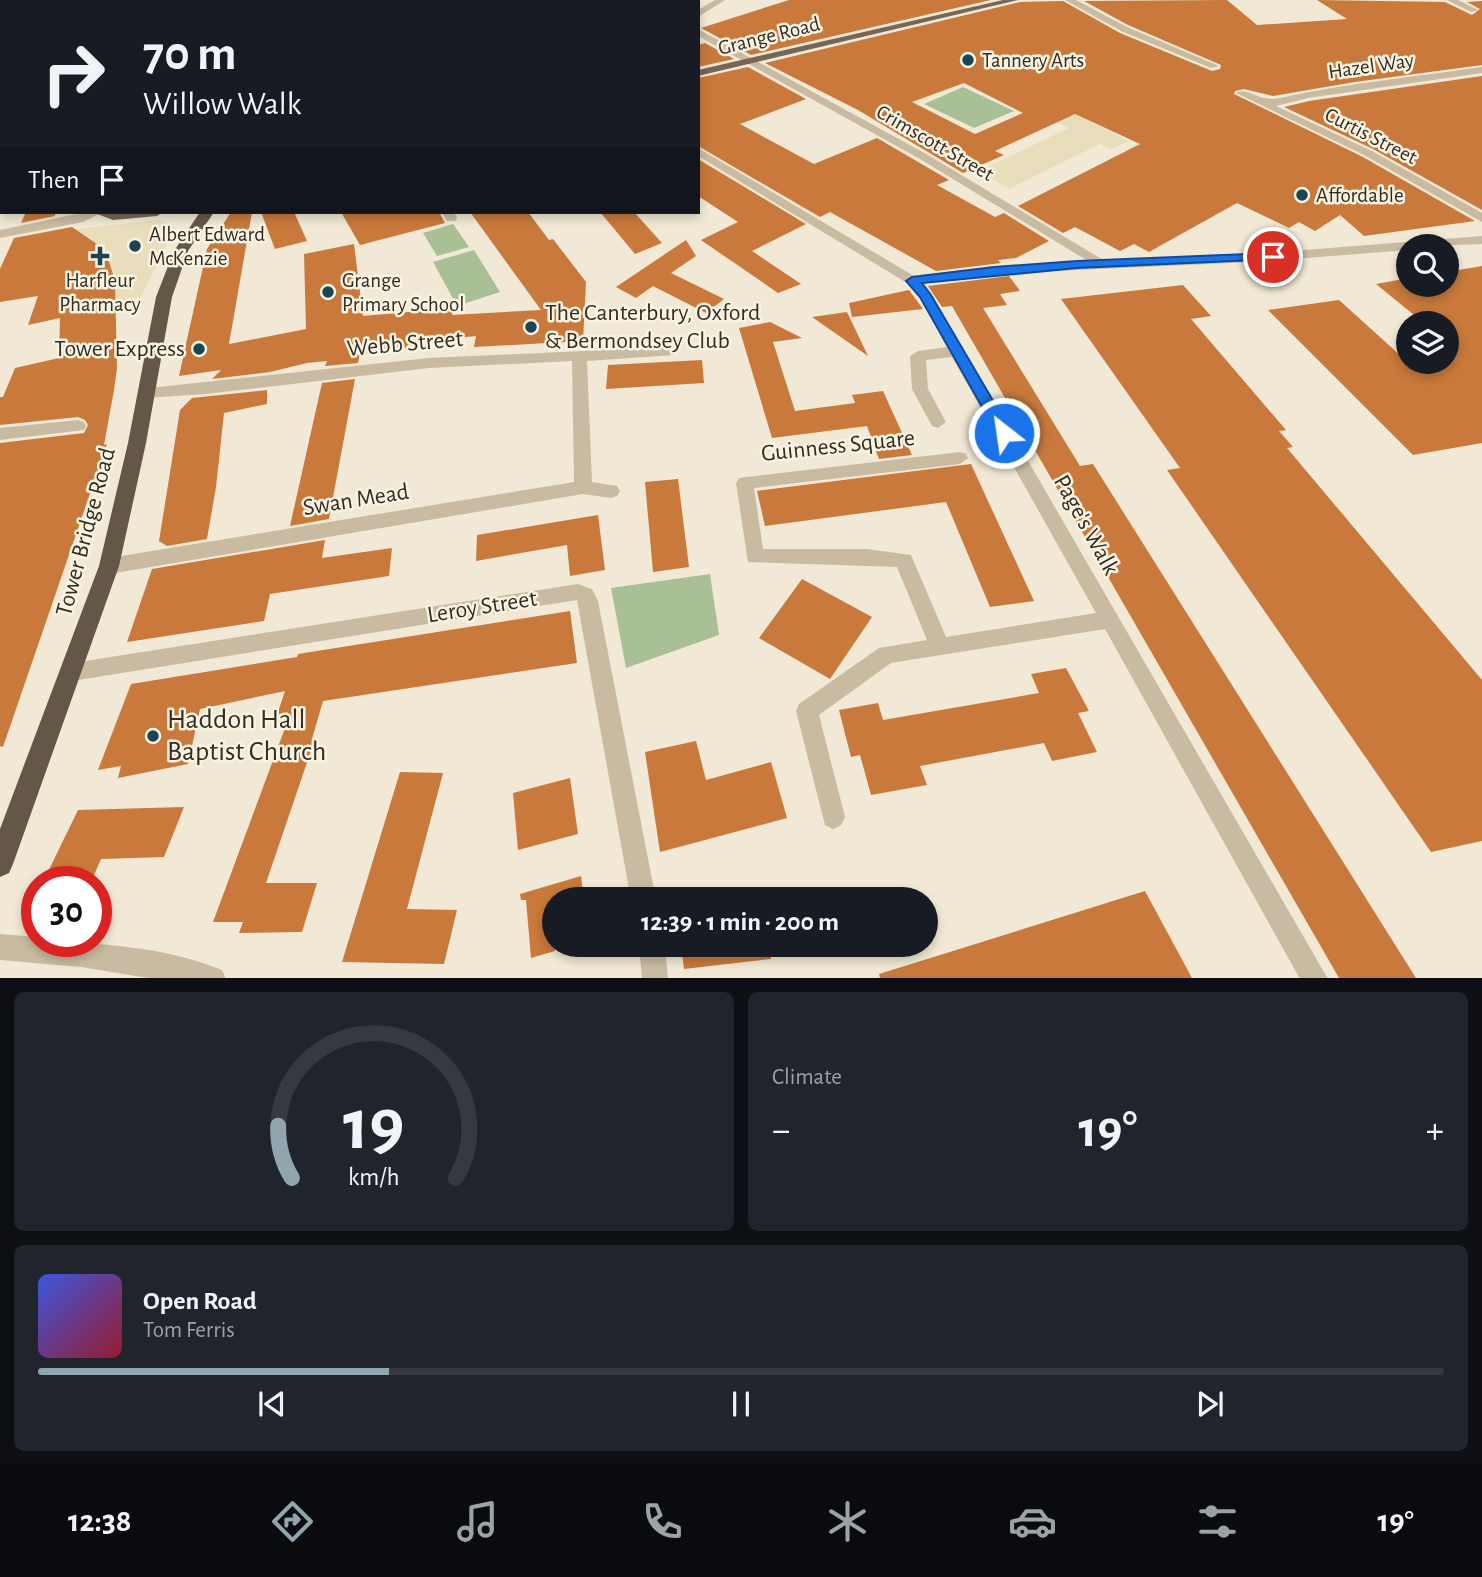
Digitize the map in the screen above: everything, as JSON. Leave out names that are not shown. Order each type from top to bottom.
[{"type":"highway","name":"Tower Bridge Road","points":[[0,864],[72,672],[108,566],[164,297],[181,251],[205,214]]},
{"type":"main road","name":"Grange Road","points":[[700,73],[993,2],[1014,0]]},
{"type":"main road","points":[[106,214],[135,214]]},
{"type":"street","points":[[700,12],[721,0]]},
{"type":"street","points":[[1069,0],[1124,29],[1214,66]]},
{"type":"street","points":[[1450,3],[1474,10]]},
{"type":"street","name":"Crimscott Street","points":[[700,33],[924,157],[1100,263]]},
{"type":"street","name":"Hazel Way","points":[[1265,104],[1308,95],[1482,70]]},
{"type":"street","name":"Curtis Street","points":[[1241,93],[1368,153],[1482,218]]},
{"type":"street","name":"Page's Walk","points":[[700,152],[912,281],[925,295],[1315,978]]},
{"type":"street","points":[[0,234],[93,214]]},
{"type":"street","points":[[912,281],[1009,269],[1100,263],[1233,260],[1482,240]]},
{"type":"street","points":[[938,422],[920,388],[918,356],[957,351]]},
{"type":"street","name":"Webb Street","points":[[146,393],[429,363],[668,352]]},
{"type":"street","points":[[579,355],[583,487]]},
{"type":"street","points":[[0,434],[78,426]]},
{"type":"street","name":"Guinness Square","points":[[939,645],[904,559],[870,554],[800,559],[755,557],[745,483],[960,458]]},
{"type":"street","name":"Swan Mead","points":[[108,566],[583,487],[611,491]]},
{"type":"street","name":"Leroy Street","points":[[72,672],[578,592],[585,595],[588,601],[642,887]]},
{"type":"street","points":[[833,817],[807,710],[886,655],[1109,620]]},
{"type":"street","points":[[8,947],[74,952],[154,963],[213,978]]},
{"type":"street","points":[[653,957],[655,978]]},
{"type":"green space","points":[[963,87],[1014,111],[974,128],[924,104]]},
{"type":"green space","points":[[453,224],[469,247],[437,256],[423,233]]},
{"type":"green space","points":[[474,250],[500,292],[457,306],[433,262]]},
{"type":"green space","points":[[710,574],[719,635],[626,668],[611,588]]},
{"type":"shaded area","points":[[1066,110],[1129,141],[1111,149],[1100,144],[1009,189],[979,171],[1069,128],[1054,121]]},
{"type":"shaded area","points":[[158,220],[175,228],[141,297],[117,303],[115,280],[107,256],[97,244],[76,229]]},
{"type":"building","points":[[789,0],[991,0],[751,55],[701,28]]},
{"type":"building","points":[[1227,0],[1257,25],[1347,19],[1317,0],[1445,2],[1472,15],[1480,9],[1467,2],[1482,1],[1482,65],[1273,96],[1244,89],[1235,91],[1234,94],[1363,157],[1475,221],[1364,236],[1340,215],[1315,231],[1299,222],[1289,228],[1237,203],[1149,252],[1134,244],[1120,251],[1075,227],[1063,233],[1018,206],[1140,144],[1075,114],[995,151],[1004,155],[963,173],[858,110],[765,63],[1020,2],[1063,1],[1120,33],[1212,71],[1220,69],[1221,65],[1128,25],[1084,1]],"holes":[[[964,83],[1023,113],[975,134],[912,102]]]},
{"type":"building","points":[[705,43],[734,59],[700,67],[700,44]]},
{"type":"building","points":[[748,67],[806,99],[740,124],[814,164],[877,138],[949,180],[937,185],[995,217],[1004,213],[1049,241],[1016,258],[998,260],[1001,263],[936,271],[830,212],[820,217],[700,147],[700,78]]},
{"type":"building","points":[[1482,76],[1482,210],[1373,149],[1284,107],[1309,101]]},
{"type":"building","points":[[700,160],[806,224],[752,251],[801,284],[778,293],[701,240],[738,222],[700,197]]},
{"type":"building","points":[[25,214],[55,214],[55,216],[21,223]]},
{"type":"building","points":[[230,214],[252,214],[229,344],[306,329],[304,254],[354,244],[363,316],[453,308],[452,315],[541,310],[471,214],[530,214],[586,282],[583,341],[474,347],[476,336],[410,343],[410,347],[360,354],[358,363],[325,366],[327,361],[307,363],[270,372],[212,379],[221,370],[179,376],[207,249]]},
{"type":"building","points":[[262,214],[295,214],[307,241],[275,249]]},
{"type":"building","points":[[342,214],[440,214],[445,223],[360,245]]},
{"type":"building","points":[[602,214],[636,214],[662,243],[635,254]]},
{"type":"building","points":[[72,227],[97,244],[107,256],[115,280],[117,368],[104,445],[107,444],[3,747],[0,746],[0,443],[84,433],[88,425],[78,417],[0,425],[0,397],[3,397],[15,368],[59,358],[60,318],[28,325],[38,296],[0,302],[0,269],[14,238]]},
{"type":"building","points":[[686,240],[696,256],[671,273],[724,299],[706,313],[653,286],[636,298],[616,287]]},
{"type":"building","points":[[1482,266],[1482,443],[1413,455],[1268,310],[1339,300],[1396,351],[1396,374],[1459,374],[1459,311],[1409,311],[1376,284],[1396,280],[1396,297],[1459,297],[1459,270]]},
{"type":"building","points":[[1009,276],[1020,291],[1000,294],[1007,305],[983,308],[1080,466],[1093,464],[1416,978],[1339,978],[952,306],[942,307],[928,286]]},
{"type":"building","points":[[1183,285],[1211,316],[1191,319],[1286,430],[1279,431],[1293,447],[1287,448],[1482,680],[1482,841],[1431,852],[1167,470],[1180,468],[1061,299]]},
{"type":"building","points":[[909,290],[923,309],[852,317],[849,303]]},
{"type":"building","points":[[847,312],[868,356],[812,317]]},
{"type":"building","points":[[770,322],[802,338],[773,342],[795,411],[855,403],[852,395],[883,391],[912,455],[879,459],[867,426],[772,438],[739,328]]},
{"type":"building","points":[[702,360],[704,383],[606,389],[608,365]]},
{"type":"building","points":[[355,379],[329,519],[290,526],[322,383]]},
{"type":"building","points":[[267,390],[267,404],[224,413],[207,539],[167,546],[159,541],[180,410],[192,398]]},
{"type":"building","points":[[971,464],[1034,601],[990,607],[946,502],[765,526],[757,491]]},
{"type":"building","points":[[678,479],[689,567],[653,572],[645,482]]},
{"type":"building","points":[[598,515],[605,570],[570,576],[567,545],[476,561],[477,535]]},
{"type":"building","points":[[325,540],[322,558],[392,548],[389,576],[270,594],[264,621],[127,642],[152,569]]},
{"type":"building","points":[[802,579],[872,617],[830,679],[759,638]]},
{"type":"building","points":[[570,611],[577,663],[323,701],[312,739],[315,739],[266,883],[317,883],[302,932],[239,933],[243,922],[213,922],[285,728],[273,727],[285,691],[200,709],[188,764],[118,778],[121,766],[98,770],[131,684],[297,657],[298,654]]},
{"type":"building","points":[[1066,668],[1089,711],[1078,713],[1097,752],[1052,761],[1044,743],[920,766],[927,785],[871,795],[860,755],[851,757],[839,710],[878,703],[883,720],[1039,693],[1031,674]]},
{"type":"building","points":[[696,741],[706,780],[771,762],[787,818],[660,852],[645,752]]},
{"type":"building","points":[[400,772],[443,773],[407,909],[457,910],[444,964],[342,962]]},
{"type":"building","points":[[570,778],[578,834],[518,850],[513,793]]},
{"type":"building","points":[[184,807],[164,857],[101,859],[98,866],[51,866],[78,810]]},
{"type":"building","points":[[581,876],[582,887],[544,887]]},
{"type":"building","points":[[542,888],[542,955],[531,958],[526,900],[521,900],[520,894]]},
{"type":"building","points":[[1145,891],[1192,978],[880,978],[879,974]]},
{"type":"building","points":[[682,957],[771,957],[771,959],[684,969]]},
{"type":"place","name":"Tannery Arts","points":[[968,60]]},
{"type":"place","name":"Affordable","points":[[1302,195]]},
{"type":"place","name":"Albert Edward McKenzie","points":[[135,246]]},
{"type":"place","name":"Harfleur Pharmacy","points":[[100,256]]},
{"type":"place","name":"Grange Primary School","points":[[328,292]]},
{"type":"place","name":"The Canterbury, Oxford & Bermondsey Club","points":[[531,327]]},
{"type":"place","name":"Tower Express","points":[[199,349]]},
{"type":"place","name":"Haddon Hall Baptist Church","points":[[153,736]]},
{"type":"route","points":[[1004,433],[925,295],[912,281],[994,270],[1077,264],[1273,257]]}]
